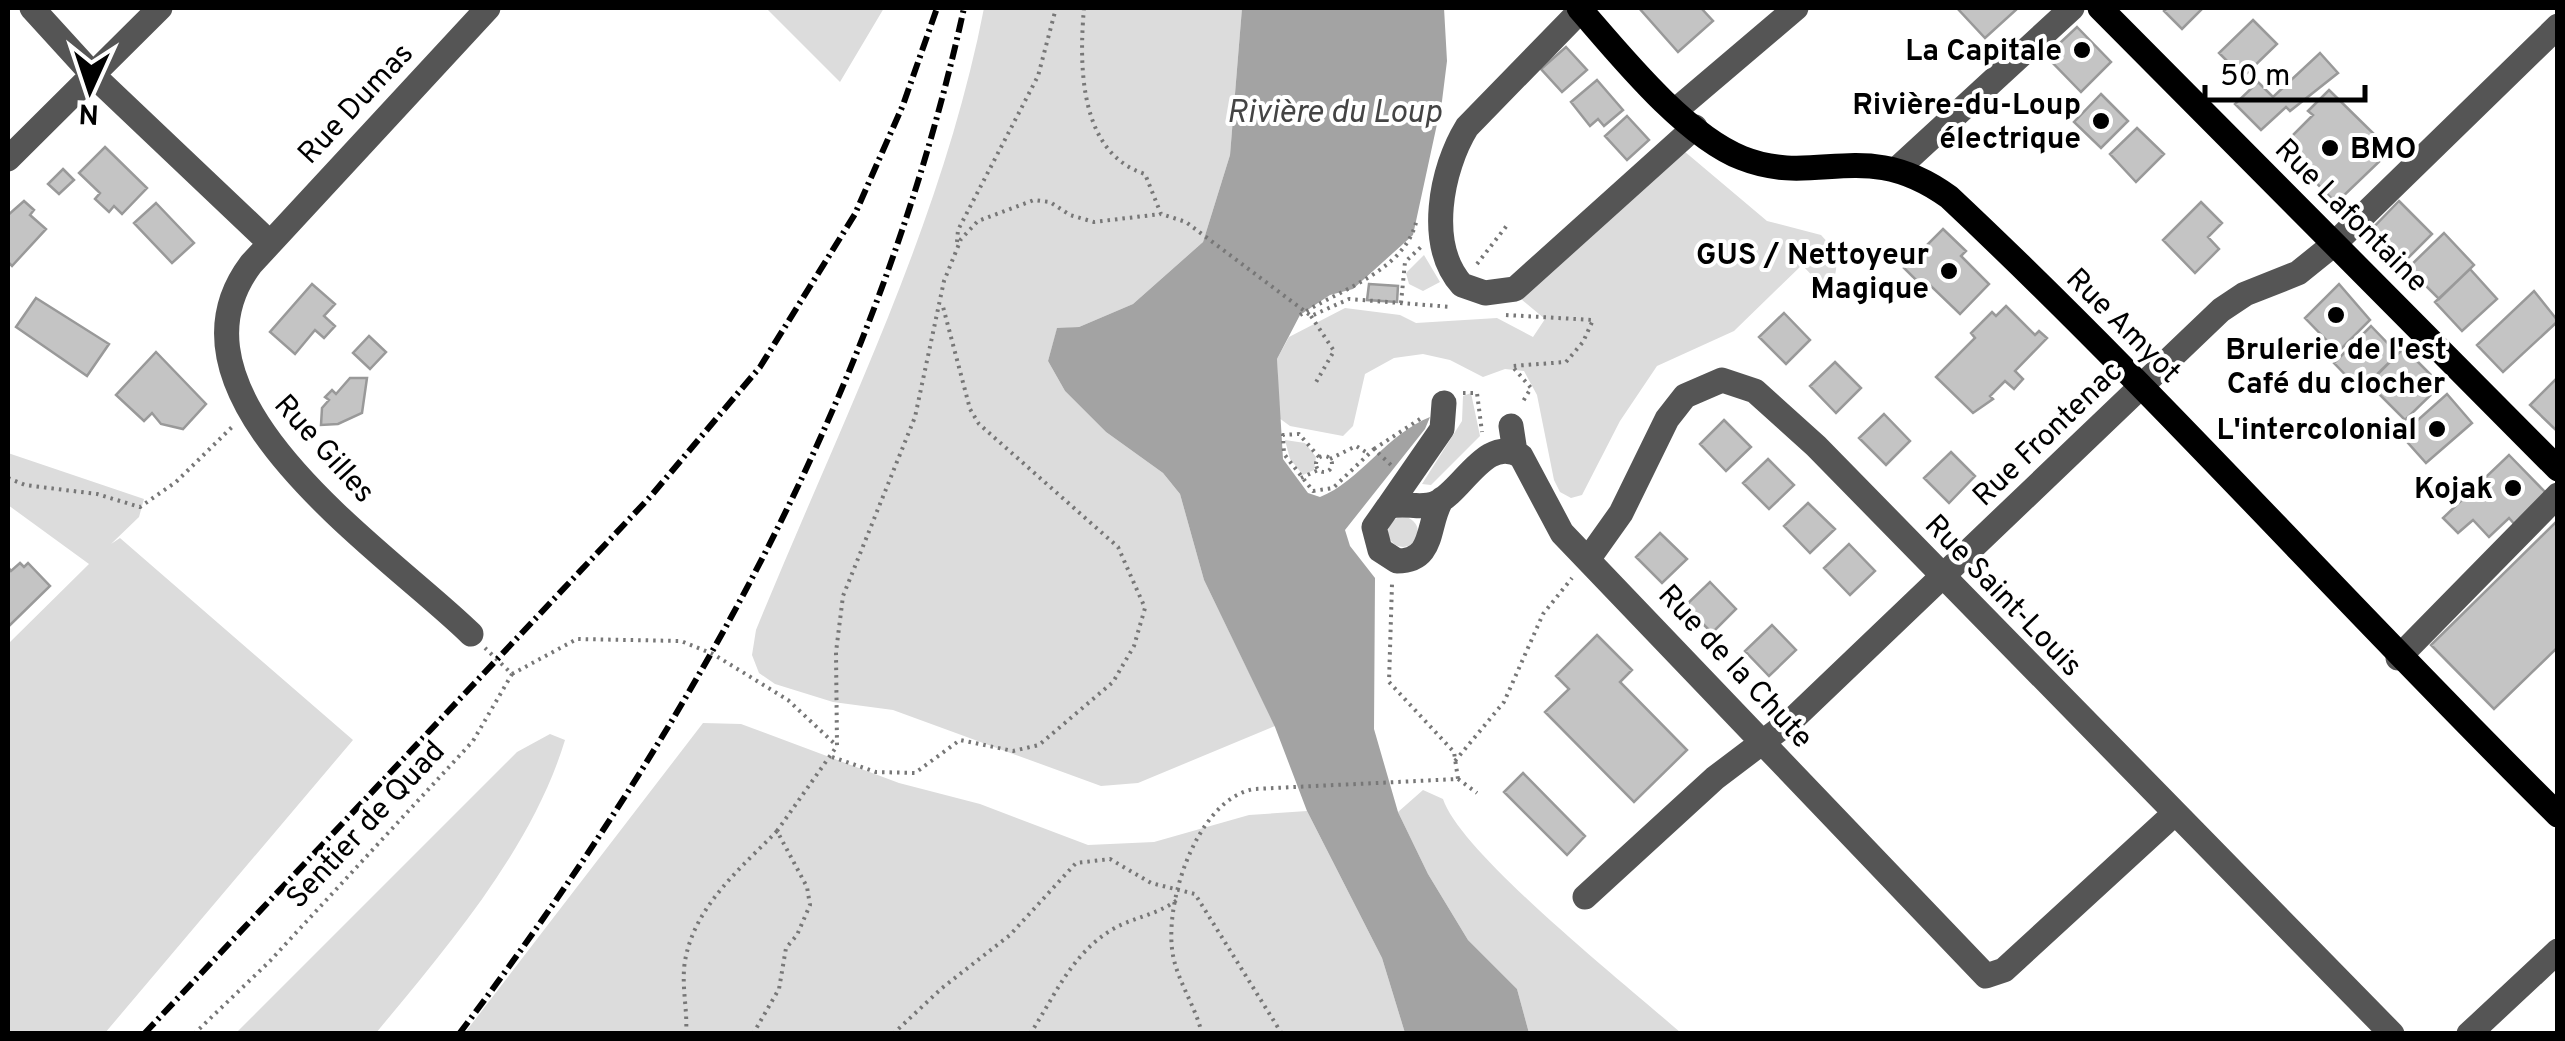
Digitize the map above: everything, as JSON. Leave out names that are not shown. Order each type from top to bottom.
[{"type":"main road","name":"Rue Amyot","points":[[1580,8],[1685,119],[1743,159],[1768,165],[1854,163],[1897,169],[1949,197],[2142,387],[2398,658],[2558,815]]},
{"type":"main road","name":"Rue Lafontaine","points":[[2100,8],[2558,469]]},
{"type":"street","points":[[32,8],[94,76],[269,242]]},
{"type":"street","points":[[8,159],[160,8]]},
{"type":"street","name":"Rue Dumas","points":[[269,242],[488,8]]},
{"type":"street","points":[[1580,8],[1457,144],[1450,162],[1441,239],[1448,265],[1462,285],[1485,294],[1515,288],[1796,8]]},
{"type":"street","points":[[1897,169],[2072,8]]},
{"type":"street","name":"Rue Frontenac","points":[[1585,896],[1762,741],[1793,719],[2232,302],[2298,273],[2334,244],[2558,26]]},
{"type":"street","name":"Rue Gilles","points":[[269,242],[240,278],[228,310],[227,339],[248,411],[330,508],[471,634]]},
{"type":"street","name":"Rue Saint-Louis","points":[[1580,568],[1621,513],[1668,420],[1686,396],[1722,380],[1736,382],[1769,401],[2392,1034]]},
{"type":"street","points":[[1442,499],[1424,551],[1412,560],[1394,560],[1384,554],[1374,537],[1377,518],[1442,429],[1444,404]]},
{"type":"street","points":[[1388,507],[1429,505],[1442,499],[1516,427]]},
{"type":"street","name":"Rue de la Chute","points":[[1516,427],[1548,512],[1580,568],[1762,741],[1981,972],[1992,977],[2174,814]]},
{"type":"street","points":[[2398,658],[2558,495]]},
{"type":"street","points":[[2469,1034],[2558,950]]},
{"type":"path","points":[[686,1034],[686,955],[697,927],[719,891],[777,831],[837,746],[836,652],[843,596],[915,417],[958,230],[1002,137],[1038,76],[1056,8]]},
{"type":"path","points":[[1084,8],[1081,45],[1087,94],[1100,141],[1124,167],[1145,174],[1162,214]]},
{"type":"path","points":[[956,247],[978,220],[1022,202],[1050,202],[1070,215],[1094,222],[1162,214],[1201,232],[1310,315],[1334,351],[1314,384]]},
{"type":"path","points":[[1300,315],[1330,295],[1353,289],[1398,253],[1414,235],[1417,217]]},
{"type":"path","points":[[1401,305],[1405,262],[1410,253],[1426,244]]},
{"type":"path","points":[[832,756],[876,772],[915,773],[960,740],[1013,752],[1039,746],[1113,682],[1134,646],[1145,608],[1118,547],[979,424],[970,409],[943,317],[941,293]]},
{"type":"path","points":[[1310,315],[1349,299],[1457,308]]},
{"type":"path","points":[[1496,315],[1593,320],[1584,342],[1566,362],[1512,366],[1531,388],[1516,427]]},
{"type":"path","points":[[8,478],[25,486],[98,494],[140,508],[176,482],[248,411]]},
{"type":"path","points":[[1369,454],[1356,446],[1330,459],[1319,457],[1300,434],[1283,435],[1284,454],[1302,478],[1321,492],[1340,482],[1376,451],[1392,466]]},
{"type":"path","points":[[1318,470],[1319,457]]},
{"type":"path","points":[[1330,459],[1330,470],[1340,482]]},
{"type":"path","points":[[1302,478],[1318,470],[1330,470]]},
{"type":"path","points":[[1394,560],[1388,682],[1454,752],[1458,780]]},
{"type":"path","points":[[1455,761],[1504,702],[1543,614],[1580,568]]},
{"type":"path","points":[[471,634],[512,674],[577,639],[681,641],[713,654],[788,700],[837,746]]},
{"type":"path","name":"Sentier de Quad","points":[[194,1034],[270,960],[474,741],[512,674]]},
{"type":"path","points":[[1202,1034],[1173,958],[1178,889],[1187,856],[1206,823],[1233,795],[1254,789],[1434,778],[1458,780],[1477,793]]},
{"type":"path","points":[[753,1034],[779,989],[786,948],[797,935],[810,905],[807,888],[777,831]]},
{"type":"path","points":[[893,1034],[1010,935],[1076,863],[1110,859],[1151,884],[1195,894],[1282,1034]]},
{"type":"path","points":[[1030,1034],[1063,975],[1097,940],[1116,927],[1158,914],[1177,900]]},
{"type":"shaded area","points":[[766,8],[884,8],[840,82]]},
{"type":"shaded area","points":[[984,8],[1242,8],[1230,155],[1203,242],[1133,304],[1079,327],[1057,329],[1048,361],[1065,391],[1106,432],[1163,473],[1180,494],[1204,580],[1275,726],[1138,783],[1101,786],[893,710],[833,702],[775,684],[759,673],[752,655],[756,630],[915,246],[966,89]]},
{"type":"shaded area","points":[[1684,151],[1767,221],[1821,235],[1834,254],[1835,276],[1826,290],[1802,265],[1734,331],[1657,366],[1620,421],[1582,495],[1571,498],[1560,492],[1554,480],[1537,395],[1524,371],[1505,369],[1483,377],[1450,360],[1423,354],[1394,358],[1365,374],[1353,426],[1343,436],[1290,426],[1279,418],[1277,359],[1289,337],[1345,308],[1400,315],[1416,323],[1497,318],[1533,337],[1545,319],[1521,299]]},
{"type":"shaded area","points":[[1424,255],[1440,282],[1423,291],[1409,284],[1406,273]]},
{"type":"shaded area","points":[[1471,393],[1480,436],[1431,485],[1422,484],[1462,421],[1463,396]]},
{"type":"shaded area","points":[[1285,440],[1305,443],[1316,457],[1314,470],[1303,475],[1290,459]]},
{"type":"shaded area","points":[[8,453],[144,499],[139,517],[111,544],[120,538],[353,740],[105,1033],[8,1033],[8,644],[89,564],[8,505]]},
{"type":"shaded area","points":[[1403,517],[1414,521],[1418,532],[1414,543],[1403,547],[1392,543],[1388,532],[1392,521]]},
{"type":"shaded area","points":[[703,723],[741,724],[899,783],[980,804],[1088,845],[1154,842],[1249,815],[1307,811],[1382,958],[1405,1033],[464,1034]]},
{"type":"shaded area","points":[[550,734],[565,740],[532,820],[485,895],[376,1033],[236,1033],[517,752]]},
{"type":"shaded area","points":[[1423,790],[1443,799],[1456,823],[1513,885],[1681,1033],[1529,1033],[1517,989],[1468,940],[1428,874],[1398,812]]},
{"type":"water","name":"Rivière du Loup","points":[[1242,8],[1444,8],[1447,61],[1442,101],[1413,235],[1353,289],[1330,295],[1300,315],[1277,359],[1283,459],[1308,493],[1320,497],[1348,481],[1400,435],[1430,417],[1425,429],[1345,530],[1350,546],[1375,578],[1374,729],[1398,812],[1428,874],[1468,940],[1517,989],[1529,1033],[1405,1033],[1382,958],[1307,811],[1275,727],[1204,580],[1180,494],[1163,473],[1106,432],[1065,391],[1048,361],[1057,328],[1079,327],[1133,304],[1203,242],[1230,155]]},
{"type":"building","points":[[1639,8],[1701,8],[1713,21],[1678,52]]},
{"type":"building","points":[[1957,8],[2018,8],[1985,38]]},
{"type":"building","points":[[2203,8],[2182,29],[2164,11]]},
{"type":"building","points":[[2253,20],[2277,44],[2243,77],[2219,53]]},
{"type":"building","points":[[2077,27],[2111,62],[2081,92],[2046,56]]},
{"type":"building","points":[[1566,47],[1587,70],[1562,92],[1541,69]]},
{"type":"building","points":[[2320,53],[2338,73],[2290,111],[2286,107],[2261,130],[2235,104],[2258,82],[2273,97]]},
{"type":"building","points":[[1597,80],[1623,110],[1604,126],[1598,119],[1590,126],[1571,102]]},
{"type":"building","name":"BMO","points":[[2329,90],[2379,139],[2372,145],[2384,157],[2336,203],[2285,151],[2286,142],[2313,115],[2308,111]]},
{"type":"building","name":"Rivière-du-Loup électrique","points":[[2101,94],[2128,121],[2101,148],[2074,122]]},
{"type":"building","points":[[1627,116],[1649,140],[1627,160],[1605,136]]},
{"type":"building","points":[[2137,128],[2164,154],[2136,182],[2110,154]]},
{"type":"building","points":[[105,147],[147,188],[122,214],[114,206],[109,212],[95,199],[100,193],[79,173]]},
{"type":"building","points":[[63,169],[74,180],[59,194],[48,184]]},
{"type":"building","points":[[24,201],[34,210],[30,215],[46,229],[12,266],[8,262],[8,215]]},
{"type":"building","points":[[2399,201],[2432,234],[2400,266],[2367,234]]},
{"type":"building","points":[[2201,202],[2222,223],[2208,237],[2219,249],[2195,273],[2163,240]]},
{"type":"building","points":[[156,203],[194,243],[172,263],[134,223]]},
{"type":"building","points":[[1943,229],[1966,251],[1961,256],[1989,284],[1960,314],[1931,286],[1927,291],[1904,268]]},
{"type":"building","points":[[2444,233],[2474,265],[2439,299],[2408,268]]},
{"type":"building","points":[[2470,269],[2497,299],[2462,331],[2435,302]]},
{"type":"building","points":[[312,284],[335,304],[324,316],[335,326],[324,338],[315,330],[295,354],[270,332]]},
{"type":"building","points":[[1369,284],[1398,286],[1397,302],[1367,300]]},
{"type":"building","points":[[2339,284],[2370,320],[2338,352],[2305,318]]},
{"type":"building","points":[[2534,291],[2558,321],[2503,372],[2477,345]]},
{"type":"building","points":[[36,298],[109,344],[87,376],[16,327]]},
{"type":"building","points":[[2006,306],[2035,335],[2039,331],[2047,338],[2015,371],[2023,379],[2014,389],[2005,381],[1990,396],[1993,399],[1973,413],[1936,377],[1975,338],[1971,333],[1992,312],[1996,316]]},
{"type":"building","points":[[1784,313],[1810,340],[1786,364],[1759,337]]},
{"type":"building","points":[[2371,326],[2398,354],[2361,391],[2334,363]]},
{"type":"building","points":[[369,336],[386,352],[370,369],[353,353]]},
{"type":"building","points":[[2404,348],[2441,385],[2405,420],[2368,383]]},
{"type":"building","points":[[156,352],[206,404],[183,429],[161,424],[152,413],[144,421],[116,395]]},
{"type":"building","points":[[1835,362],[1861,388],[1836,413],[1810,386]]},
{"type":"building","points":[[2558,377],[2558,432],[2530,405]]},
{"type":"building","points":[[350,378],[367,378],[362,413],[338,424],[321,425],[322,408],[329,400],[325,397],[332,390],[336,394]]},
{"type":"building","name":"L'intercolonial","points":[[2447,394],[2472,423],[2426,463],[2401,435]]},
{"type":"building","points":[[1884,414],[1910,441],[1886,465],[1859,438]]},
{"type":"building","points":[[1724,420],[1751,447],[1726,471],[1700,444]]},
{"type":"building","points":[[1951,452],[1975,476],[1949,503],[1924,478]]},
{"type":"building","points":[[2509,455],[2548,495],[2516,526],[2509,518],[2489,537],[2473,520],[2458,533],[2443,518]]},
{"type":"building","points":[[1768,459],[1794,485],[1769,509],[1743,483]]},
{"type":"building","points":[[1808,503],[1835,529],[1810,553],[1784,526]]},
{"type":"building","points":[[2558,520],[2558,647],[2494,709],[2431,645]]},
{"type":"building","points":[[1660,533],[1687,559],[1662,583],[1636,557]]},
{"type":"building","points":[[1849,544],[1875,571],[1850,595],[1824,568]]},
{"type":"building","points":[[20,563],[24,567],[28,563],[50,586],[8,627],[8,567],[11,571]]},
{"type":"building","points":[[1710,582],[1736,609],[1712,633],[1685,606]]},
{"type":"building","points":[[1772,625],[1796,650],[1769,676],[1745,651]]},
{"type":"building","points":[[1597,635],[1632,670],[1620,682],[1687,750],[1634,802],[1545,712],[1569,689],[1556,676]]},
{"type":"building","points":[[1523,773],[1585,836],[1567,855],[1504,792]]},
{"type":"railway","points":[[144,1034],[650,497],[760,367],[855,214],[903,105],[937,8]]},
{"type":"railway","points":[[459,1034],[625,797],[768,548],[829,418],[883,285],[928,148],[964,8]]},
{"type":"place","name":"La Capitale","points":[[2082,50]]},
{"type":"place","name":"Rivière-du-Loup électrique","points":[[2101,121]]},
{"type":"place","name":"BMO","points":[[2330,148]]},
{"type":"place","name":"GUS / Nettoyeur Magique","points":[[1949,271]]},
{"type":"place","name":"Brulerie de l'est Café du clocher","points":[[2336,315]]},
{"type":"place","name":"L'intercolonial","points":[[2437,429]]},
{"type":"place","name":"Kojak","points":[[2513,488]]}]
